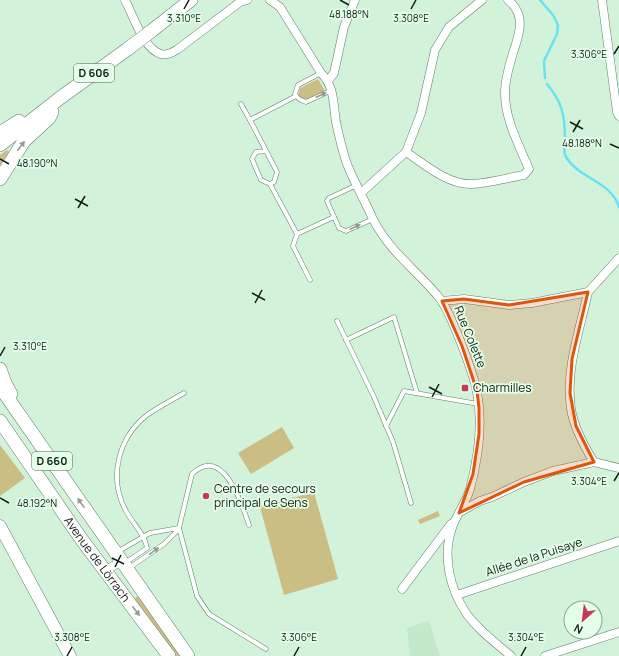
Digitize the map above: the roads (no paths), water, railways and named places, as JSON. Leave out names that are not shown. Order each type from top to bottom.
[{"type":"main road","name":"D 606","points":[[0,145],[191,0]]},
{"type":"main road","points":[[0,179],[24,142],[49,118],[60,98]]},
{"type":"main road","points":[[0,133],[33,112],[48,108]]},
{"type":"main road","points":[[0,369],[5,383],[40,444]]},
{"type":"main road","name":"Avenue de Lörrach","points":[[0,387],[188,656]]},
{"type":"main road","name":"Avenue de Lörrach","points":[[0,421],[105,571],[169,656]]},
{"type":"main road","points":[[0,436],[56,502]]},
{"type":"street","points":[[125,0],[148,47],[160,54],[168,54],[178,49],[240,2],[247,0]]},
{"type":"street","points":[[270,0],[280,7],[321,73],[328,80],[334,73],[344,27],[355,0]]},
{"type":"street","points":[[361,193],[406,152],[421,113],[435,50],[449,27],[482,0]]},
{"type":"street","points":[[406,152],[445,177],[458,182],[471,184],[524,175],[529,169],[512,129],[506,107],[505,92],[508,73],[521,28],[517,9],[508,0]]},
{"type":"street","points":[[602,0],[609,63],[617,112],[619,116]]},
{"type":"street","name":"Rue Colette","points":[[328,80],[332,90],[340,142],[356,185],[373,219],[399,257],[442,301],[462,346],[477,391],[479,404],[479,434],[473,474],[465,501],[452,527],[448,544],[448,568],[457,595],[466,613],[511,656]]},
{"type":"street","points":[[594,462],[582,442],[571,410],[570,393],[572,359],[588,292],[619,258]]},
{"type":"street","points":[[442,301],[464,299],[509,305],[532,303],[588,292]]},
{"type":"street","points":[[402,589],[459,513],[480,501],[553,471],[594,462],[619,468]]},
{"type":"street","points":[[0,526],[70,656]]},
{"type":"street","name":"Allée de la Puisaye","points":[[457,595],[619,541]]},
{"type":"street","points":[[105,571],[122,562]]},
{"type":"street","points":[[545,656],[619,632]]},
{"type":"lane","points":[[321,73],[298,85],[295,94],[296,96],[298,99],[306,102],[332,90]]},
{"type":"lane","points":[[250,120],[296,96]]},
{"type":"lane","points":[[241,104],[277,172],[274,182],[270,184]]},
{"type":"lane","points":[[266,151],[256,152],[252,159],[261,180],[270,184],[297,234],[293,246],[310,280]]},
{"type":"lane","points":[[356,185],[329,198],[327,201],[339,228],[346,231],[373,219]]},
{"type":"lane","points":[[297,234],[334,217]]},
{"type":"lane","points":[[346,340],[394,317],[417,393]]},
{"type":"lane","points":[[337,321],[393,442],[411,503]]},
{"type":"lane","points":[[386,426],[404,391],[479,404]]},
{"type":"lane","points":[[122,562],[146,550],[147,545],[126,511],[119,495],[117,477],[118,460],[125,440],[132,430],[147,415],[184,393]]},
{"type":"lane","points":[[249,525],[236,491],[225,473],[215,468],[206,466],[192,474],[179,528],[197,596],[208,614],[266,649]]},
{"type":"lane","points":[[122,562],[143,538],[150,533],[179,528]]},
{"type":"lane","points":[[122,562],[164,544],[179,528]]},
{"type":"waterway","points":[[540,0],[553,15],[558,25],[557,34],[544,61],[545,78]]},
{"type":"waterway","points":[[547,84],[562,109],[565,139],[564,150],[566,157],[579,170],[609,191],[615,198],[619,207]]},
{"type":"place","name":"Charmilles","points":[[465,388]]},
{"type":"place","name":"Centre de secours principal de Sens","points":[[206,496]]}]
